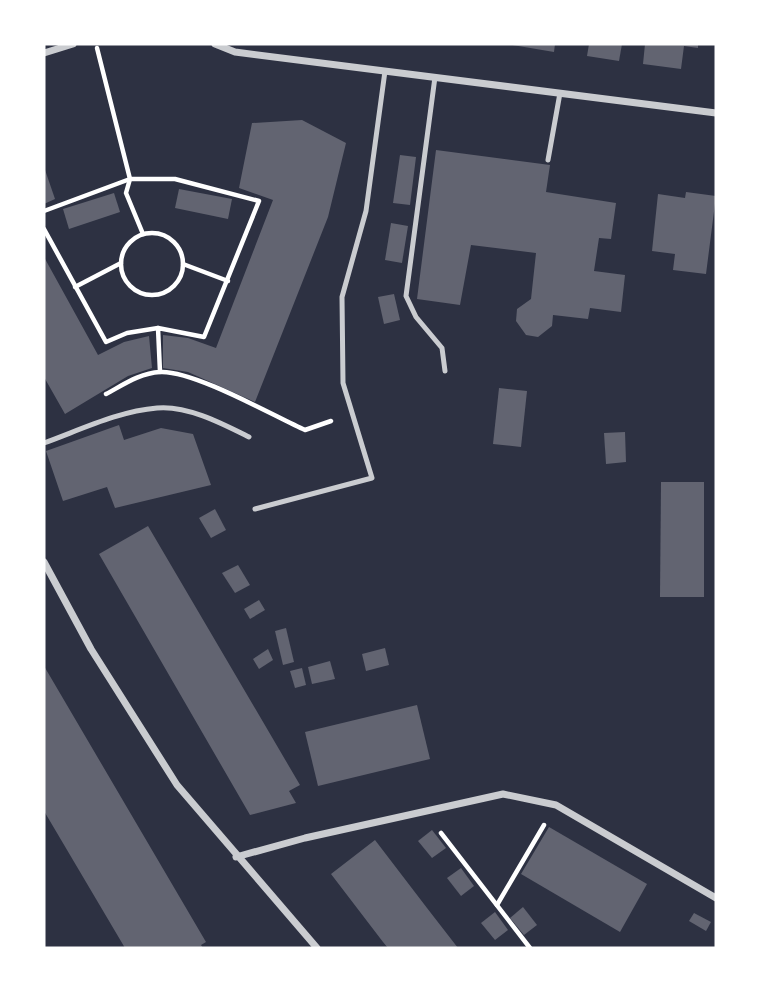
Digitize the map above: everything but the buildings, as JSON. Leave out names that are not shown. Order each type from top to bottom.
[{"type":"street","points":[[44,53],[73,44]]},
{"type":"street","points":[[215,44],[235,52],[716,113]]},
{"type":"street","points":[[44,562],[91,649],[177,785],[236,857],[317,948]]},
{"type":"street","points":[[236,857],[305,838],[503,794],[556,805],[716,898]]},
{"type":"lane","points":[[255,509],[372,478],[342,383],[342,297],[366,211],[385,71]]},
{"type":"lane","points":[[435,77],[406,296],[416,317],[442,348],[445,371]]},
{"type":"lane","points":[[548,160],[560,93]]},
{"type":"lane","points":[[44,443],[116,417],[159,407],[197,415],[249,437]]},
{"type":"path","points":[[95,44],[130,179],[126,192],[143,234]]},
{"type":"path","points":[[44,211],[130,179],[175,179],[259,201],[204,337],[158,328],[127,333],[106,342],[44,229]]},
{"type":"path","points":[[152,232],[171,239],[177,246],[183,264],[178,282],[161,294],[150,295],[131,287],[124,279],[121,263],[125,247],[143,234],[152,232]]},
{"type":"path","points":[[75,286],[121,263]]},
{"type":"path","points":[[183,264],[228,281]]},
{"type":"path","points":[[158,328],[160,372]]},
{"type":"path","points":[[497,905],[556,805]]},
{"type":"path","points":[[425,813],[530,948]]}]
